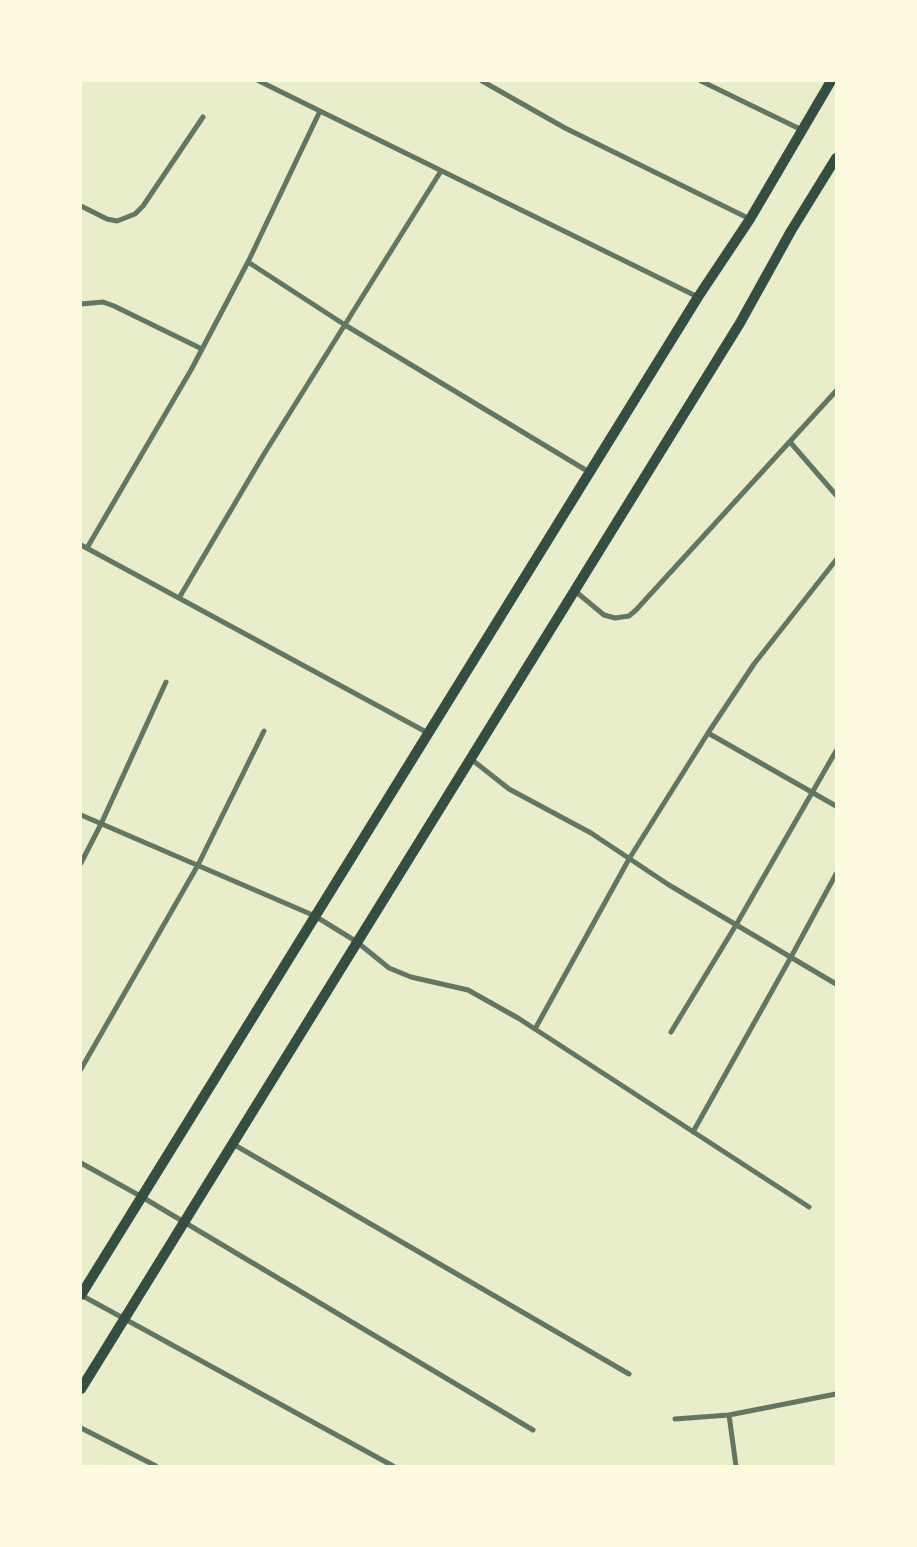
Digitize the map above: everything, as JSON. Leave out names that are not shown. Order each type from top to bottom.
[{"type":"main road","points":[[81,1295],[698,297],[750,219],[831,81]]},
{"type":"main road","points":[[81,1389],[740,323],[836,158]]},
{"type":"street","points":[[259,81],[698,297]]},
{"type":"street","points":[[482,81],[565,128],[750,219]]},
{"type":"street","points":[[701,81],[802,130]]},
{"type":"street","points":[[87,548],[202,349],[248,262],[320,111]]},
{"type":"street","points":[[81,206],[107,219],[117,221],[135,214],[143,206],[203,116]]},
{"type":"street","points":[[179,598],[264,454],[441,171]]},
{"type":"street","points":[[248,262],[345,325],[590,472]]},
{"type":"street","points":[[81,304],[103,302],[114,306],[202,349]]},
{"type":"street","points":[[574,591],[604,615],[615,618],[629,616],[643,603],[836,391]]},
{"type":"street","points":[[790,442],[836,495]]},
{"type":"street","points":[[81,545],[428,733]]},
{"type":"street","points":[[535,1029],[629,858],[708,733],[754,664],[836,560]]},
{"type":"street","points":[[81,863],[101,824],[166,682]]},
{"type":"street","points":[[81,1069],[198,866],[264,731]]},
{"type":"street","points":[[708,733],[836,806]]},
{"type":"street","points":[[671,1032],[736,925],[836,751]]},
{"type":"street","points":[[471,758],[509,789],[591,833],[736,925],[836,984]]},
{"type":"street","points":[[81,815],[315,916],[358,942],[389,968],[411,977],[468,990],[535,1029],[809,1207]]},
{"type":"street","points":[[693,1132],[836,874]]},
{"type":"street","points":[[233,1144],[629,1374]]},
{"type":"street","points":[[81,1163],[185,1222],[533,1430]]},
{"type":"street","points":[[81,1295],[393,1466]]},
{"type":"street","points":[[675,1419],[729,1415],[836,1394]]},
{"type":"street","points":[[729,1415],[736,1466]]},
{"type":"street","points":[[81,1428],[156,1466]]}]
